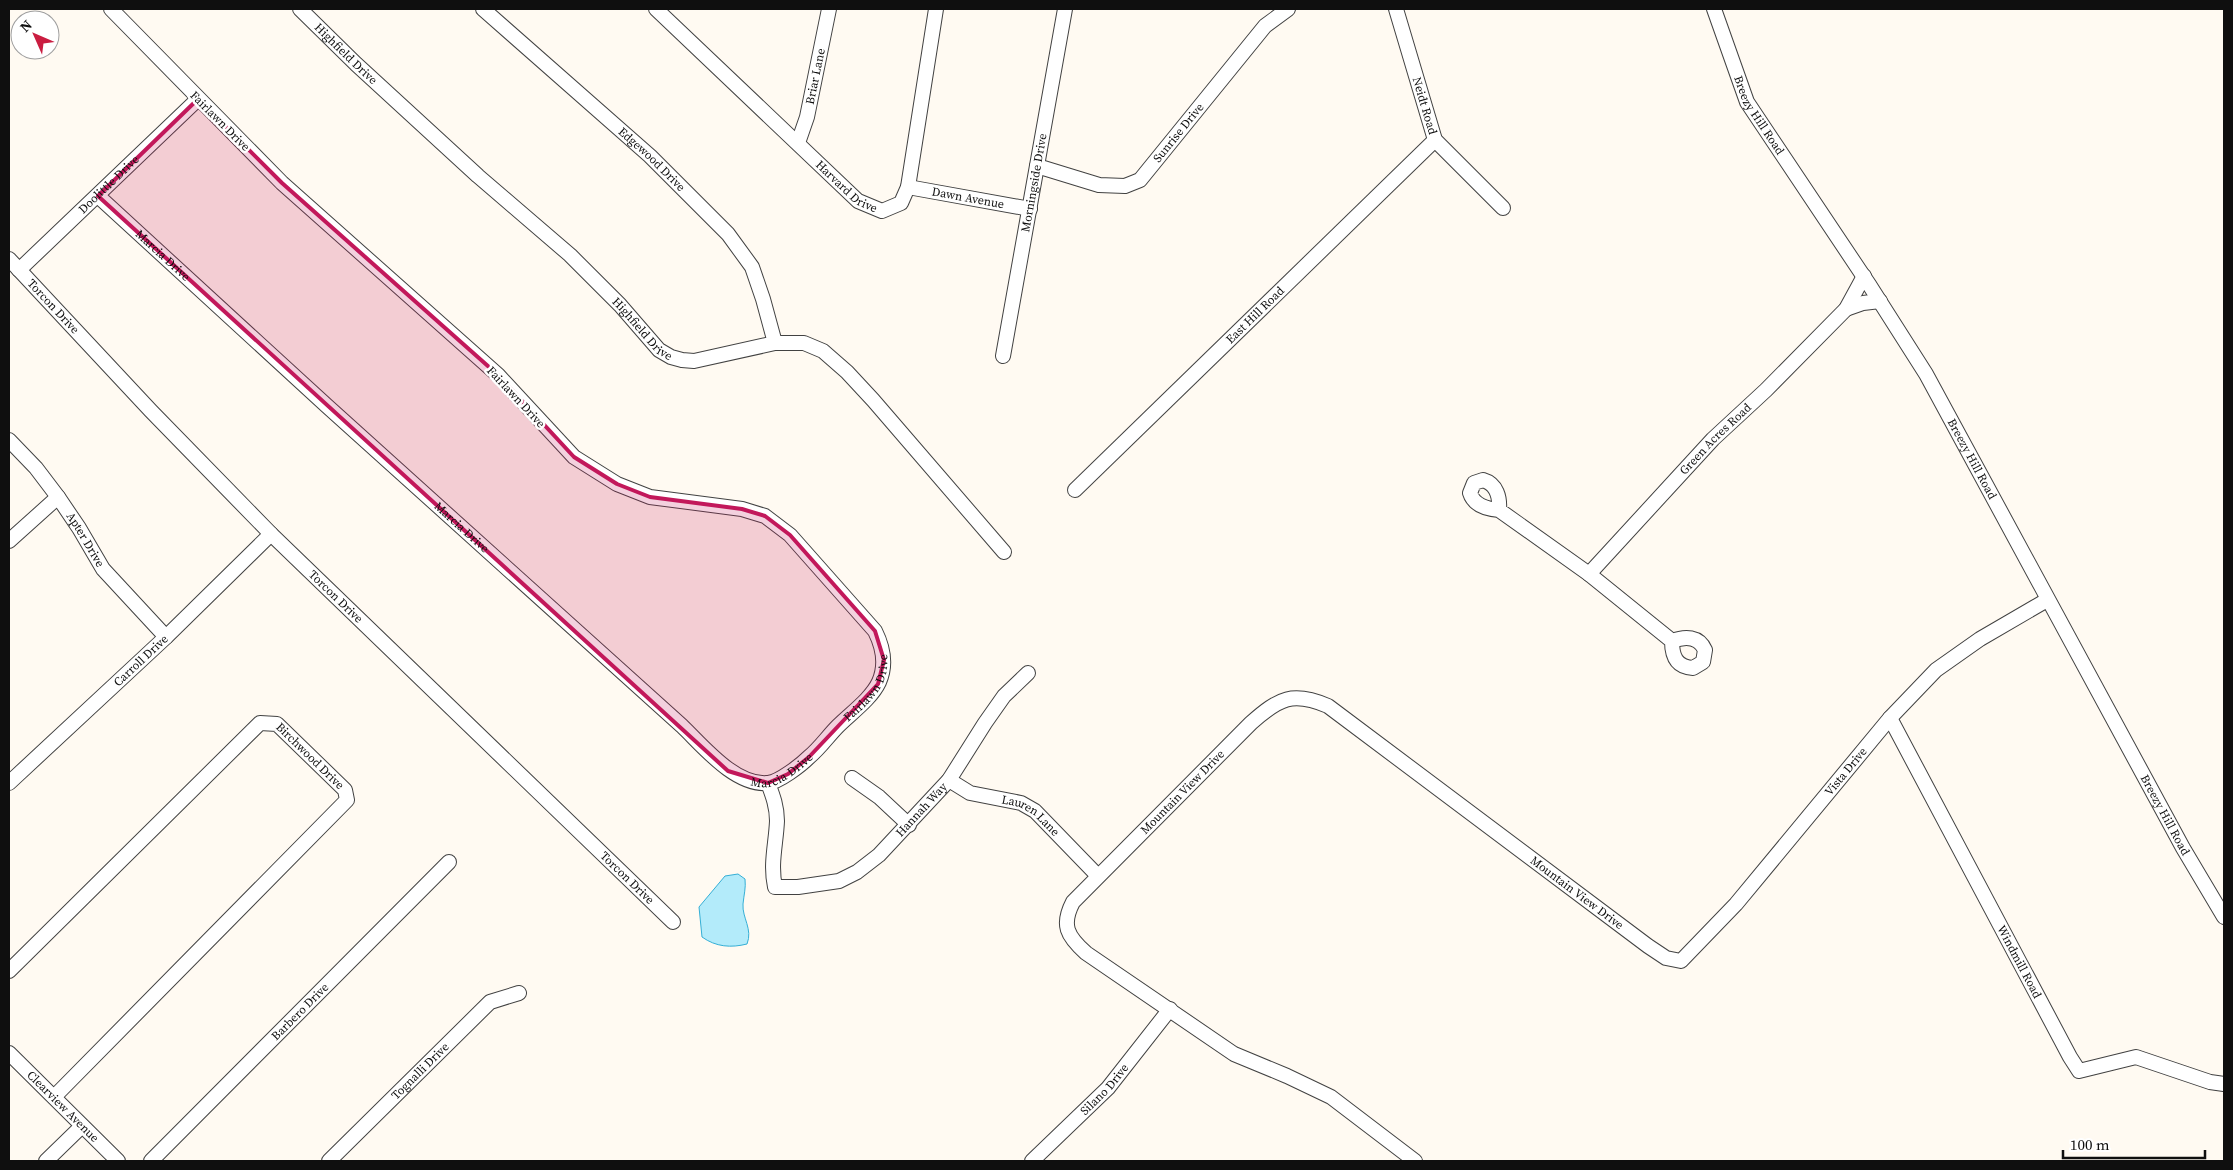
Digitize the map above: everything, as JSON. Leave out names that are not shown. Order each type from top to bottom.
[{"type":"street","name":"Fairlawn Drive","points":[[111,9],[282,183],[498,375],[548,432],[580,462],[617,484],[650,497],[742,508],[765,516],[790,535],[869,624],[882,648],[882,672],[878,684],[870,695],[837,727]]},
{"type":"street","name":"Highfield Drive","points":[[300,9],[356,64],[478,176],[570,255],[620,305],[659,350],[671,357],[694,361],[775,342],[804,343],[823,351],[836,361],[873,400],[1004,552]]},
{"type":"street","name":"Edgewood Drive","points":[[483,9],[650,156],[728,234],[752,267],[775,342]]},
{"type":"street","name":"Harvard Drive","points":[[656,9],[858,201],[882,211],[901,202],[908,187],[936,9]]},
{"type":"street","name":"Briar Lane","points":[[798,143],[807,117],[829,9]]},
{"type":"street","name":"Morningside Drive","points":[[1004,356],[1065,9]]},
{"type":"street","name":"Sunrise Drive","points":[[1037,166],[1099,185],[1125,186],[1140,180],[1265,26],[1288,9]]},
{"type":"street","name":"Neidt Road","points":[[1396,9],[1435,140],[1503,208]]},
{"type":"street","name":"Breezy Hill Road","points":[[1714,9],[1747,102],[1864,276],[1926,374],[2183,848],[2224,916]]},
{"type":"street","name":"Doolittle Drive","points":[[19,270],[198,99]]},
{"type":"street","name":"East Hill Road","points":[[1075,490],[1435,140]]},
{"type":"street","name":"Dawn Avenue","points":[[908,187],[1030,209]]},
{"type":"street","name":"Marcia Drive","points":[[98,196],[327,406],[682,726],[728,771],[750,780],[768,783],[788,774],[809,757],[837,727]]},
{"type":"street","name":"Torcon Drive","points":[[9,259],[151,411],[271,534],[673,922]]},
{"type":"street","name":"Green Acres Road","points":[[1590,574],[1713,439],[1766,390],[1846,309],[1864,276]]},
{"type":"street","name":"Green Acres Road","points":[[1846,309],[1864,303],[1880,301]]},
{"type":"street","name":"Apter Drive","points":[[9,440],[36,468],[58,497],[103,569],[166,637]]},
{"type":"street","points":[[9,541],[58,497]]},
{"type":"street","points":[[1499,510],[1590,574],[1672,641]]},
{"type":"street","name":"Carroll Drive","points":[[9,783],[166,637],[271,534]]},
{"type":"street","name":"Vista Drive","points":[[1666,958],[1681,962],[1686,959],[1736,904],[1890,718],[1936,670],[1980,639],[2047,600]]},
{"type":"street","name":"Hannah Way","points":[[768,783],[775,802],[777,820],[772,870],[775,887],[798,887],[839,881],[857,872],[879,855],[909,825],[949,780],[985,722],[1004,696],[1028,673]]},
{"type":"street","name":"Mountain View Drive","points":[[1415,1161],[1331,1097],[1234,1054],[1086,953],[1069,934],[1066,923],[1068,912],[1073,902],[1264,711],[1286,700],[1309,698],[1328,706],[1666,958]]},
{"type":"street","name":"Windmill Road","points":[[1890,718],[2079,1071],[2136,1056],[2210,1082],[2224,1084]]},
{"type":"street","name":"Birchwood Drive","points":[[9,971],[260,723],[277,724],[345,790],[347,800],[54,1097]]},
{"type":"street","points":[[852,778],[879,797],[909,825]]},
{"type":"street","name":"Lauren Lane","points":[[949,780],[970,793],[1021,803],[1035,811],[1098,876]]},
{"type":"street","name":"Barbero Drive","points":[[152,1161],[449,862]]},
{"type":"street","name":"Tognalli Drive","points":[[329,1161],[490,1002],[519,993]]},
{"type":"street","name":"Silano Drive","points":[[1032,1161],[1108,1088],[1170,1009]]},
{"type":"street","name":"Clearview Avenue","points":[[9,1053],[118,1161]]},
{"type":"street","points":[[46,1161],[82,1126]]},
{"type":"highlighted area","points":[[198,99],[282,183],[498,375],[574,457],[617,484],[650,497],[742,509],[765,516],[790,535],[875,631],[884,660],[878,684],[809,757],[788,774],[768,783],[728,771],[98,196]]},
{"type":"water","points":[[738,874],[745,879],[743,909],[749,939],[747,944],[735,946],[718,945],[702,937],[699,907],[725,876]]}]
